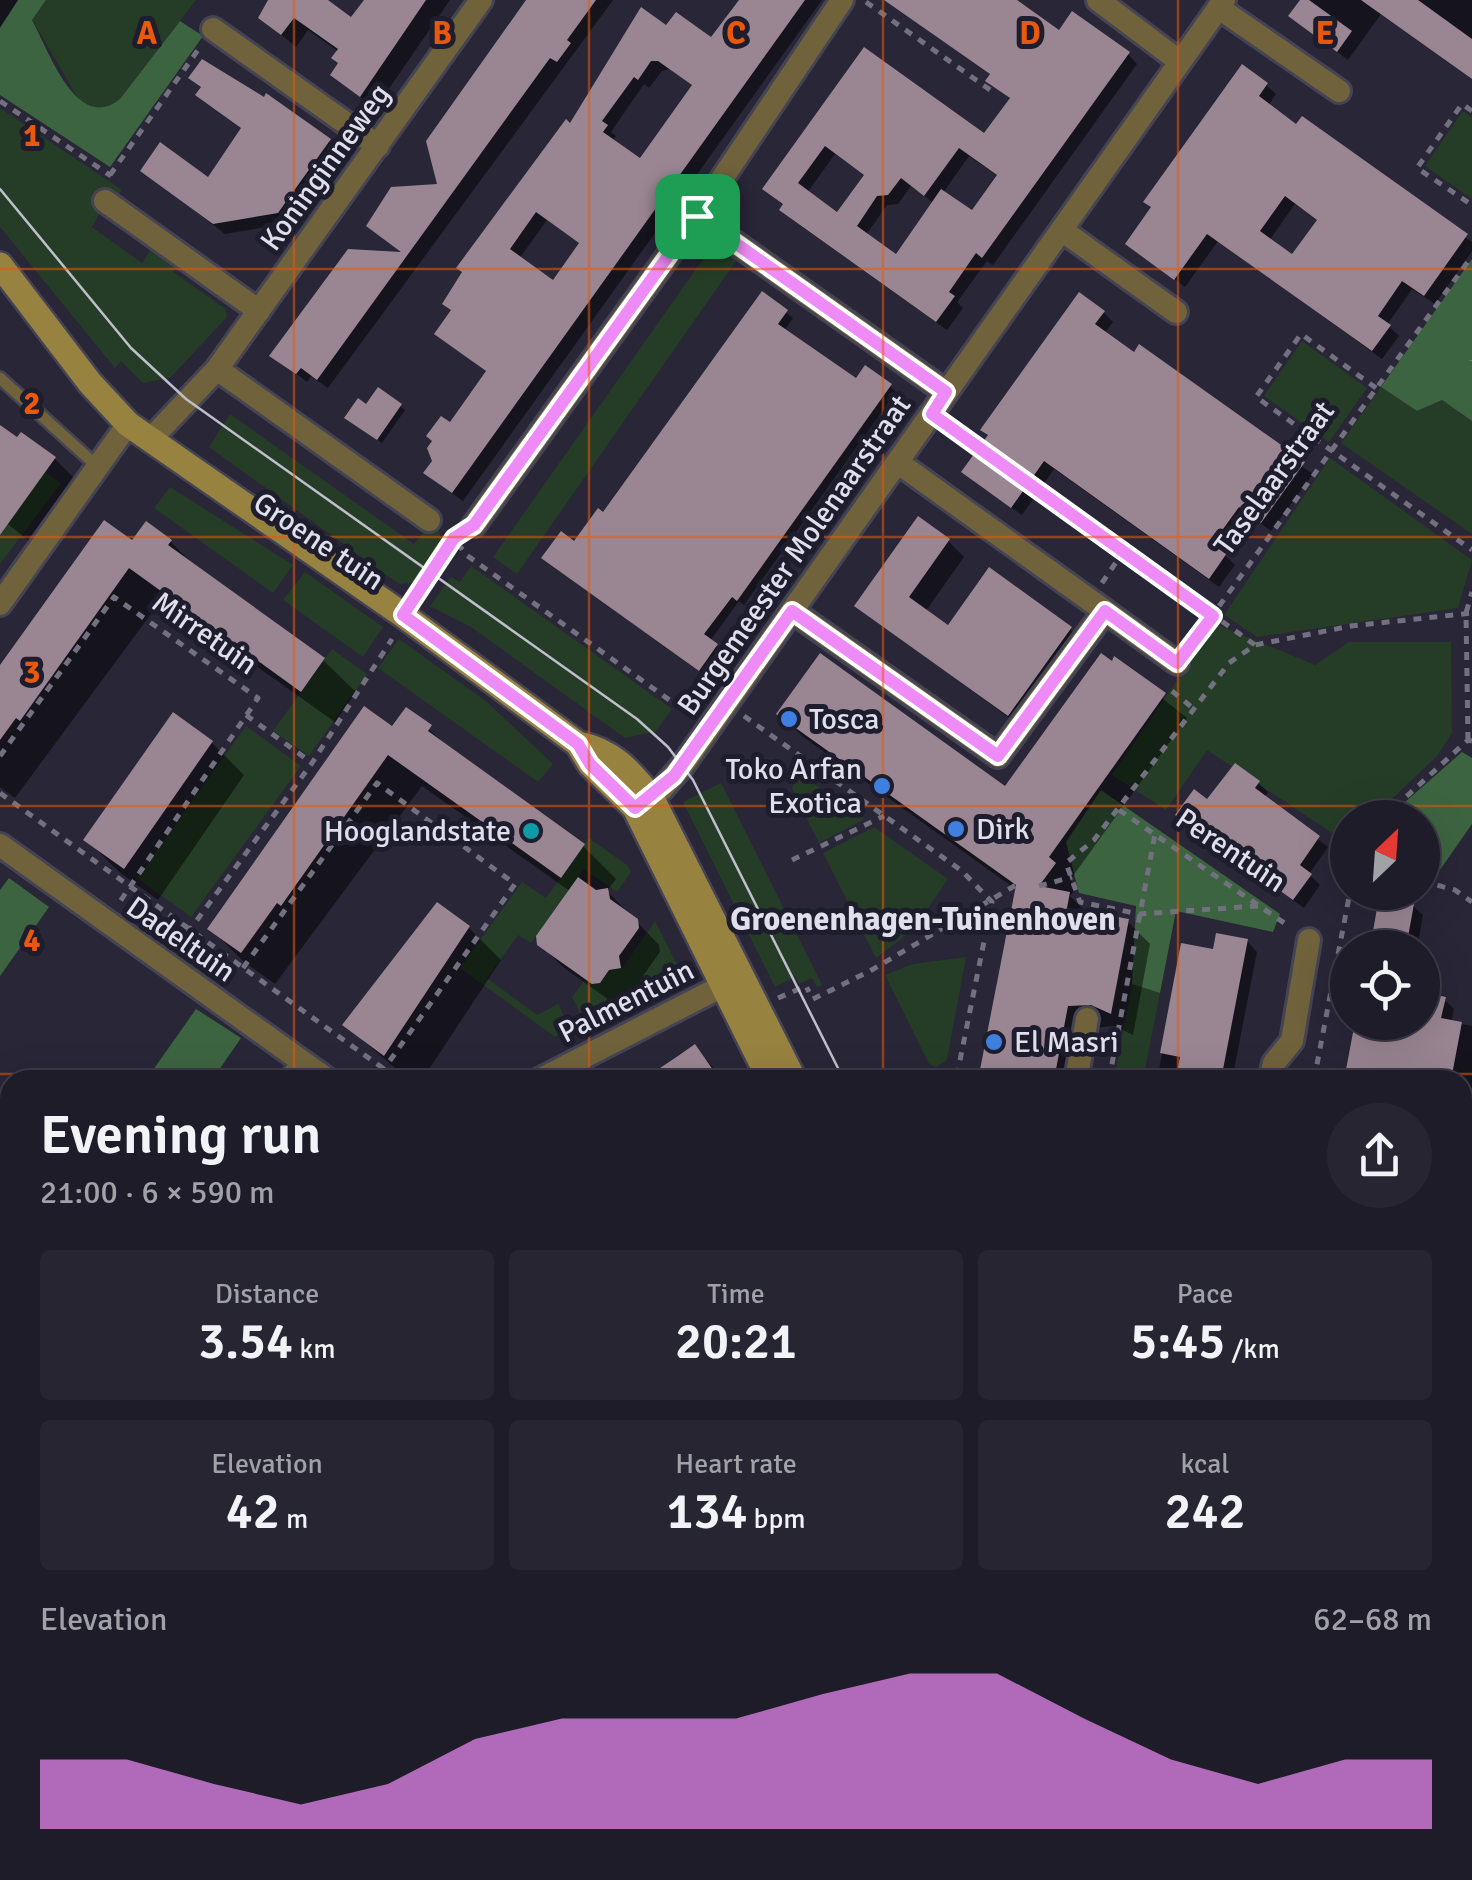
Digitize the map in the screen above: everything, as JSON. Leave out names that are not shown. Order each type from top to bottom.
[{"type":"street","name":"Koninginneweg","points":[[150,440],[217,369],[481,0]]},
{"type":"street","points":[[464,532],[697,216],[842,0]]},
{"type":"street","points":[[1098,0],[1179,60]]},
{"type":"street","name":"Burgemeester Molenaarstraat","points":[[643,803],[674,776],[900,464],[946,392],[1222,4],[1339,91]]},
{"type":"street","points":[[213,29],[378,146]]},
{"type":"street","points":[[105,202],[259,311]]},
{"type":"street","points":[[697,216],[946,392]]},
{"type":"street","points":[[1062,231],[1176,312]]},
{"type":"street","name":"Groene tuin","points":[[0,266],[90,383],[128,424],[400,624],[578,744],[600,748],[643,803],[731,981],[766,1070]]},
{"type":"street","points":[[217,369],[429,520]]},
{"type":"street","points":[[0,604],[128,424]]},
{"type":"street","points":[[900,464],[1177,663]]},
{"type":"street","points":[[792,611],[998,756],[1097,605]]},
{"type":"street","name":"Dadeltuin","points":[[0,845],[314,1070]]},
{"type":"street","points":[[1272,1070],[1292,1041],[1309,940]]},
{"type":"street","name":"Groene tuin","points":[[731,981],[788,1070]]},
{"type":"street","name":"Palmentuin","points":[[558,1070],[731,981]]},
{"type":"street","points":[[1078,1070],[1087,1019]]},
{"type":"lane","points":[[0,378],[99,468]]},
{"type":"lane","points":[[291,1070],[298,1059]]},
{"type":"path","points":[[864,0],[992,92]]},
{"type":"path","points":[[110,175],[213,29]]},
{"type":"path","points":[[1472,111],[1462,104],[1438,132],[1417,168],[1472,204]]},
{"type":"path","name":"Taselaarstraat","points":[[1177,663],[1472,256]]},
{"type":"path","points":[[1376,388],[1301,334],[1256,398],[1472,550]]},
{"type":"path","points":[[932,414],[1255,645]]},
{"type":"path","points":[[165,964],[312,763],[464,532]]},
{"type":"path","points":[[464,532],[465,554],[708,728]]},
{"type":"path","points":[[1097,605],[1123,552]]},
{"type":"path","points":[[1402,800],[1470,740],[1472,592]]},
{"type":"path","name":"Mirretuin","points":[[0,756],[114,597],[258,698],[107,923]]},
{"type":"path","points":[[1258,906],[1139,914],[1080,902],[1066,863],[1094,840],[1119,810],[1229,663],[1255,645],[1351,626],[1469,613]]},
{"type":"path","points":[[1172,691],[1194,709]]},
{"type":"path","points":[[726,704],[962,871],[992,902]]},
{"type":"path","points":[[246,716],[312,763]]},
{"type":"path","points":[[0,793],[190,930],[243,968],[384,1069],[515,884],[378,783],[243,968]]},
{"type":"path","name":"Perentuin","points":[[1119,810],[1309,940],[1330,943]]},
{"type":"path","points":[[792,860],[884,816]]},
{"type":"path","points":[[1111,1070],[1155,834]]},
{"type":"path","points":[[1039,886],[1072,877]]},
{"type":"path","points":[[778,998],[806,986],[811,995],[853,980],[1016,885]]},
{"type":"path","points":[[1440,886],[1456,890],[1472,902]]},
{"type":"path","points":[[958,1070],[992,902]]},
{"type":"path","points":[[1316,1070],[1330,996]]},
{"type":"green space","points":[[18,0],[46,0],[32,20],[66,84],[90,106],[105,107],[120,99],[180,21],[203,36],[110,167],[0,95],[0,28]]},
{"type":"green space","points":[[46,0],[196,0],[120,99],[100,108],[80,102],[32,19]]},
{"type":"green space","points":[[0,108],[122,190],[117,196],[111,193],[92,227],[142,263],[152,248],[177,265],[173,272],[226,309],[227,317],[170,378],[143,383],[121,361],[115,368],[0,227]]},
{"type":"green space","points":[[1463,111],[1472,117],[1472,199],[1425,166]]},
{"type":"green space","points":[[713,245],[736,261],[517,574],[493,557]]},
{"type":"green space","points":[[1472,259],[1472,421],[1442,400],[1417,411],[1381,387]]},
{"type":"green space","points":[[1302,341],[1367,388],[1329,442],[1264,396]]},
{"type":"green space","points":[[1381,387],[1417,411],[1442,400],[1472,421],[1472,534],[1341,443]]},
{"type":"green space","points":[[230,414],[414,544],[426,529],[432,533],[438,527],[442,542],[413,583],[399,584],[209,447]]},
{"type":"green space","points":[[0,440],[61,483],[0,564]]},
{"type":"green space","points":[[1330,458],[1472,560],[1458,608],[1257,637],[1224,615]]},
{"type":"green space","points":[[170,487],[293,565],[273,593],[154,508]]},
{"type":"green space","points":[[471,566],[672,709],[656,731],[625,738],[471,627],[430,606],[451,577],[460,582]]},
{"type":"green space","points":[[305,572],[383,627],[363,657],[283,600]]},
{"type":"green space","points":[[1216,624],[1315,665],[1349,642],[1451,642],[1452,733],[1437,756],[1391,800],[1330,800],[1330,832],[1207,750],[1166,810],[1112,775]]},
{"type":"green space","points":[[399,639],[487,702],[553,764],[538,782],[378,668]]},
{"type":"green space","points":[[332,649],[367,674],[309,756],[273,731]]},
{"type":"green space","points":[[246,726],[301,766],[191,917],[137,878]]},
{"type":"green space","points":[[1462,752],[1472,758],[1472,824],[1440,870],[1440,800],[1407,800]]},
{"type":"green space","points":[[806,778],[865,819],[819,843],[792,789],[794,780]]},
{"type":"green space","points":[[721,783],[822,985],[817,987],[812,978],[799,984],[795,977],[775,987],[683,802]]},
{"type":"green space","points":[[1101,790],[1280,914],[1273,932],[1176,911],[1160,993],[1132,984],[1136,906],[1079,893],[1066,842]]},
{"type":"green space","points":[[874,827],[948,879],[913,930],[876,958],[823,853]]},
{"type":"green space","points":[[589,838],[631,872],[617,892],[584,869],[531,943],[518,935],[487,978],[537,1015],[558,1004],[570,1028],[555,1037],[460,968],[522,882],[546,898]]},
{"type":"green space","points":[[9,878],[49,907],[0,976],[0,890]]},
{"type":"green space","points":[[655,921],[681,972],[584,1021],[572,997],[584,981],[600,983],[609,970],[623,967]]},
{"type":"green space","points":[[966,957],[947,1060],[936,1067],[929,1064],[885,975],[913,964]]},
{"type":"green space","points":[[1132,984],[1160,993],[1145,1070],[1116,1070]]},
{"type":"green space","points":[[196,1009],[241,1038],[219,1070],[153,1070]]},
{"type":"building","points":[[268,0],[328,0],[351,17],[364,0],[426,0],[360,97],[330,75],[338,63],[331,58],[338,49],[294,18],[281,35],[258,18]]},
{"type":"building","points":[[526,0],[596,0],[567,40],[571,43],[557,62],[550,58],[317,380],[301,368],[296,374],[269,356],[348,249],[401,252],[366,226],[391,187],[437,184],[426,141]]},
{"type":"building","points":[[739,0],[805,0],[452,493],[423,473],[432,461],[427,448],[432,441],[426,436],[441,416],[450,422],[486,371],[434,334],[451,310],[442,304],[462,272],[456,268],[566,119],[570,123],[641,7],[666,25],[676,12],[711,37]],"holes":[[[651,61],[658,61],[692,85],[640,158],[603,132],[608,125],[602,121],[634,77],[638,80]],[[536,212],[579,243],[553,280],[510,249]]]},
{"type":"building","points":[[884,0],[1017,0],[1059,30],[1072,11],[1130,52],[982,258],[976,253],[949,292],[955,296],[936,322],[779,210],[783,204],[762,189],[864,47],[984,133],[1010,98],[985,81],[990,74]],"holes":[[[825,146],[864,175],[837,212],[798,183]],[[959,148],[997,175],[972,210],[941,189],[896,254],[857,226],[877,196],[888,195],[901,178],[924,196]]]},
{"type":"building","points":[[1300,0],[1309,0],[1352,31],[1337,52],[1288,16]]},
{"type":"building","points":[[1361,0],[1418,0],[1472,39],[1472,79]]},
{"type":"building","points":[[202,59],[264,97],[266,93],[331,139],[278,213],[213,224],[140,171],[160,142],[208,177],[241,128],[195,95],[201,87],[188,78]]},
{"type":"building","points":[[1242,64],[1268,83],[1259,96],[1296,124],[1302,116],[1468,234],[1424,296],[1402,281],[1378,316],[1391,325],[1372,351],[1207,234],[1174,280],[1125,244],[1151,207],[1143,202]],"holes":[[[1285,196],[1317,220],[1292,254],[1260,231]]]},
{"type":"building","points":[[762,291],[788,310],[778,324],[856,378],[865,365],[892,384],[737,601],[732,597],[704,634],[718,644],[699,671],[541,558],[561,531],[574,541],[598,508],[603,512]]},
{"type":"building","points":[[1079,292],[1105,311],[1095,324],[1134,352],[1139,344],[1305,462],[1261,523],[1239,507],[1213,543],[1227,553],[1209,579],[1044,461],[1011,508],[961,472],[988,435],[980,430]]},
{"type":"building","points":[[378,387],[402,404],[377,440],[344,418],[358,398],[366,404]]},
{"type":"building","points":[[0,425],[17,437],[21,432],[56,457],[0,535]]},
{"type":"building","points":[[918,516],[950,539],[909,597],[948,625],[989,567],[1072,627],[1008,716],[854,606]]},
{"type":"building","points":[[104,520],[132,540],[146,521],[172,540],[168,545],[325,658],[301,692],[129,568],[20,721],[16,718],[0,740],[0,665]]},
{"type":"building","points":[[820,653],[1005,786],[1101,653],[1112,661],[1114,656],[1166,693],[1049,857],[1056,863],[1039,886],[1070,892],[1067,908],[1129,919],[1111,1014],[1091,1005],[1068,1006],[1056,1070],[980,1070],[1016,885],[776,714]]},
{"type":"building","name":"Hooglandstate","points":[[364,706],[392,726],[406,707],[432,725],[428,731],[585,844],[561,878],[388,755],[281,906],[277,903],[241,953],[207,929]]},
{"type":"building","points":[[173,712],[213,741],[124,869],[83,840]]},
{"type":"building","points":[[1235,763],[1260,781],[1255,788],[1320,836],[1300,865],[1312,874],[1293,900],[1175,815],[1194,789],[1207,799]]},
{"type":"building","points":[[578,877],[596,890],[608,888],[610,899],[638,919],[639,928],[619,956],[621,968],[609,970],[600,983],[592,984],[537,945],[536,936]]},
{"type":"building","points":[[437,902],[470,926],[384,1056],[342,1025]]},
{"type":"building","points":[[1377,910],[1413,910],[1409,930],[1373,930]]},
{"type":"building","points":[[1216,933],[1248,939],[1223,1070],[1177,1070],[1180,1057],[1160,1053],[1181,943],[1213,949]]},
{"type":"building","points":[[1440,996],[1446,997],[1441,1018],[1462,1022],[1453,1070],[1346,1070],[1352,1040],[1440,1040]]},
{"type":"building","points":[[695,1044],[713,1070],[657,1070]]},
{"type":"tram line","points":[[0,189],[131,348],[186,399],[637,719],[668,747],[693,780],[839,1070]]},
{"type":"place","name":"Tosca","points":[[789,719]]},
{"type":"place","name":"Toko Arfan Exotica","points":[[882,786]]},
{"type":"place","name":"Dirk","points":[[956,829]]},
{"type":"place","name":"Hooglandstate","points":[[531,831]]},
{"type":"place","name":"El Masri","points":[[994,1042]]},
{"type":"district","name":"Groenenhagen-Tuinenhoven","points":[[923,919]]},
{"type":"route","points":[[697,216],[946,392],[932,414],[1213,616],[1177,663],[1105,611],[998,756],[792,611],[674,776],[635,808],[590,764],[578,744],[403,615],[454,538],[474,525],[697,216]]}]
